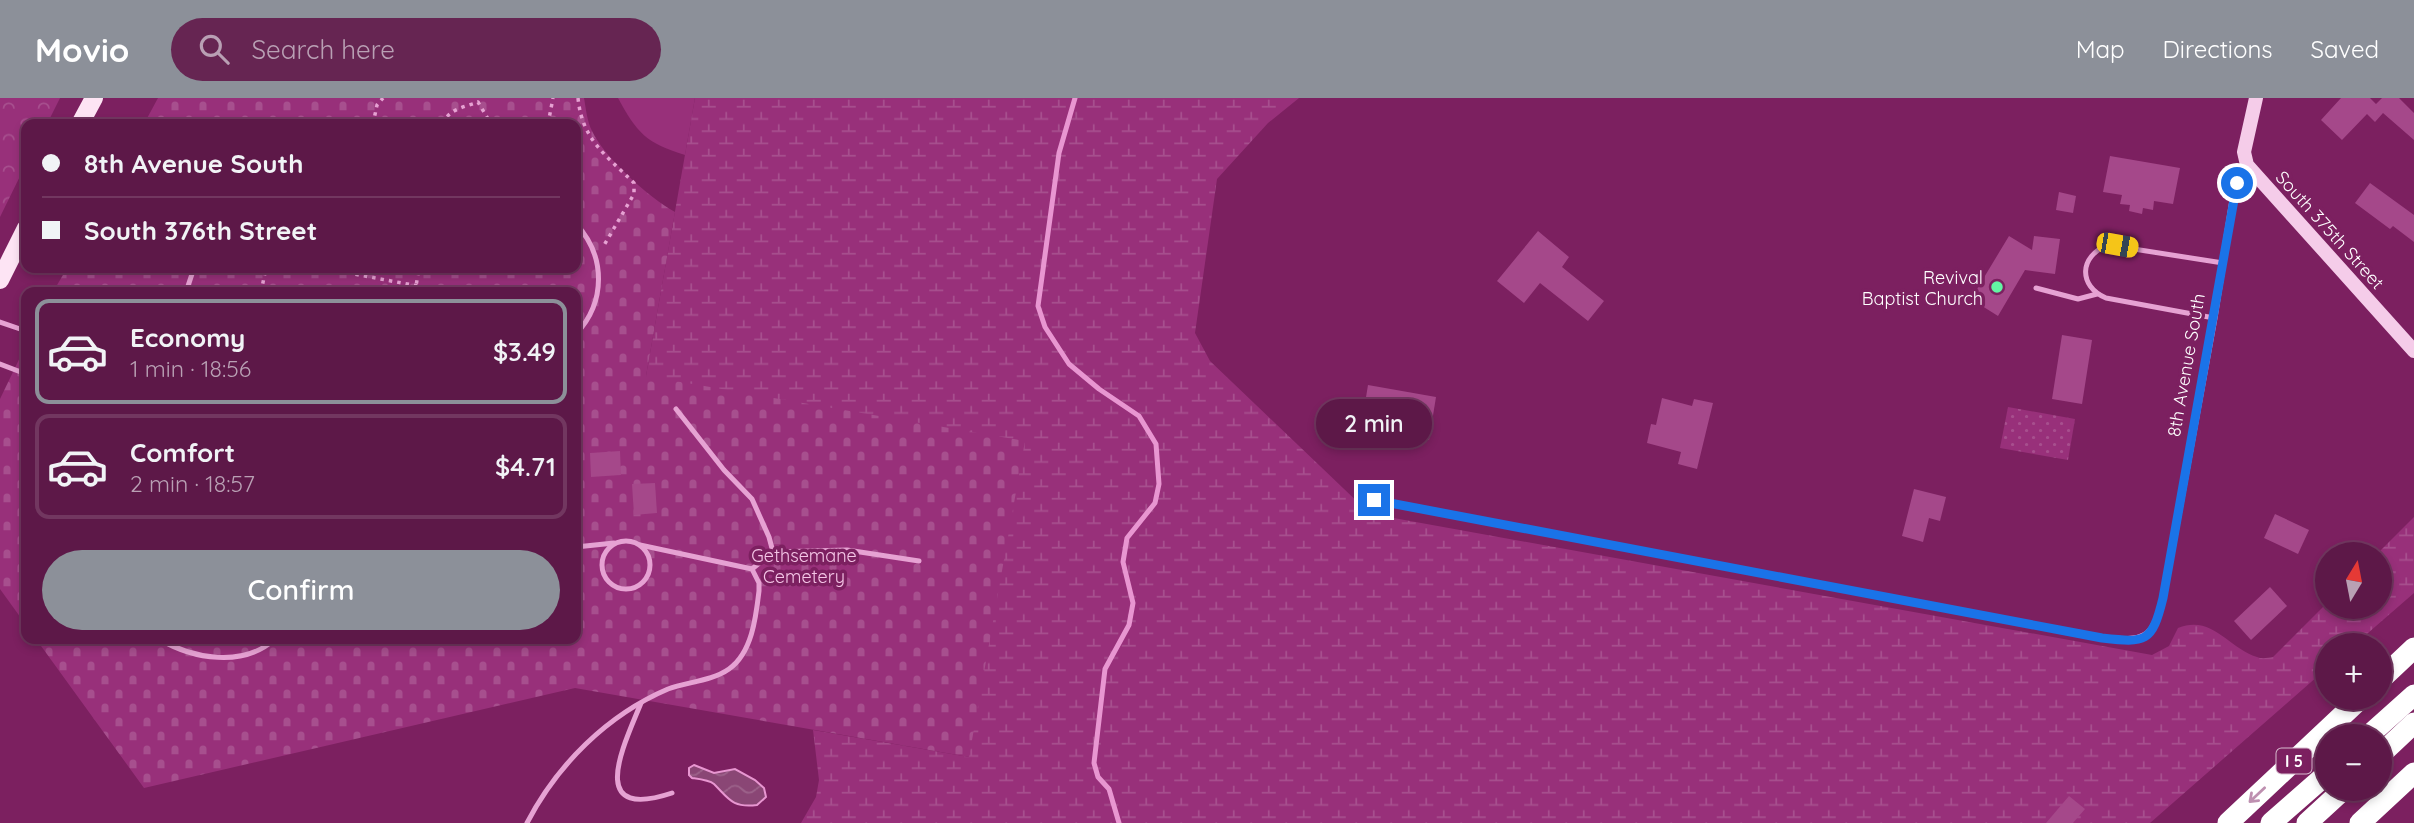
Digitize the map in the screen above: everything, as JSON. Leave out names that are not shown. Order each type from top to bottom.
[{"type":"highway","points":[[2392,669],[2414,648]]},
{"type":"highway","points":[[2382,724],[2414,695]]},
{"type":"highway","name":"I 5","points":[[2228,823],[2348,710]]},
{"type":"highway","points":[[2392,744],[2414,723]]},
{"type":"highway","points":[[2360,823],[2414,772]]},
{"type":"highway","name":"I 5","points":[[2272,823],[2315,784]]},
{"type":"highway","points":[[2308,823],[2331,801]]},
{"type":"main road","points":[[83,119],[94,98]]},
{"type":"main road","points":[[0,280],[21,238]]},
{"type":"street","name":"8th Avenue South","points":[[1374,500],[2102,638],[2125,640],[2146,637],[2157,621],[2163,598],[2235,187],[2246,165],[2244,152],[2256,98]]},
{"type":"street","name":"South 375th Street","points":[[2246,165],[2414,351]]},
{"type":"lane","points":[[581,230],[597,258],[598,288],[589,319],[581,328]]},
{"type":"lane","points":[[2214,318],[2106,298],[2097,294],[2086,280],[2087,262],[2092,254],[2108,245],[2223,263]]},
{"type":"lane","points":[[2036,288],[2078,299],[2097,294]]},
{"type":"lane","points":[[0,322],[21,329]]},
{"type":"lane","points":[[0,364],[21,371]]},
{"type":"lane","points":[[676,409],[724,470],[746,491],[756,507],[773,552]]},
{"type":"lane","points":[[581,546],[628,541],[752,569]]},
{"type":"lane","points":[[616,543],[606,551],[601,569],[607,581],[623,589],[641,584],[649,574],[650,561],[640,545]]},
{"type":"lane","points":[[752,569],[773,552],[847,550],[919,561]]},
{"type":"lane","points":[[527,823],[548,787],[587,741],[642,703],[677,686],[722,673],[735,663],[751,635],[758,603],[759,583],[752,569]]},
{"type":"lane","points":[[169,644],[184,651],[221,657],[255,652],[267,644]]},
{"type":"lane","points":[[642,703],[617,765],[618,783],[622,792],[632,799],[653,800],[672,793]]},
{"type":"path","points":[[374,119],[377,105],[383,98]]},
{"type":"path","points":[[549,119],[553,98]]},
{"type":"path","points":[[578,98],[584,130],[597,147],[634,183],[634,194],[597,258]]},
{"type":"path","points":[[445,119],[453,111],[479,100],[488,119]]},
{"type":"path","points":[[348,273],[422,287]]},
{"type":"path","points":[[416,286],[418,273]]},
{"type":"green space","points":[[0,98],[60,98],[50,119],[21,119],[21,174],[0,217]]},
{"type":"green space","name":"Gethsemane Cemetery","points":[[158,98],[584,98],[590,127],[606,153],[640,187],[675,212],[646,376],[1025,441],[969,757],[575,688],[144,788],[40,644],[581,644],[581,287],[56,287],[64,273],[581,273],[581,119],[147,119]]},
{"type":"green space","points":[[618,98],[695,98],[685,155],[661,146],[644,135]]},
{"type":"green space","points":[[695,98],[1299,98],[1268,123],[1217,179],[1195,333],[1210,361],[1366,510],[1377,515],[2152,655],[2169,646],[2178,628],[2190,625],[2201,625],[2210,629],[2247,653],[2263,658],[2273,657],[2315,615],[2315,620],[2383,620],[2368,633],[2315,633],[2315,679],[2150,823],[801,823],[816,797],[819,780],[813,730],[969,757],[646,376]]},
{"type":"green space","points":[[21,355],[21,618],[0,589],[0,399]]},
{"type":"green space","points":[[2008,407],[2075,419],[2068,460],[2000,448]]},
{"type":"green space","points":[[2414,517],[2414,593],[2392,612],[2392,542],[2389,542]]},
{"type":"water","points":[[694,765],[714,773],[735,769],[764,788],[766,797],[757,805],[736,804],[712,783],[692,778],[689,768]]},
{"type":"building","points":[[2341,98],[2370,98],[2376,104],[2382,98],[2399,98],[2414,113],[2414,140],[2383,113],[2375,122],[2367,114],[2342,140],[2321,120]]},
{"type":"building","points":[[2110,156],[2180,168],[2173,204],[2154,201],[2153,210],[2143,208],[2142,214],[2129,211],[2130,205],[2120,204],[2122,195],[2103,192]]},
{"type":"building","points":[[2370,183],[2414,215],[2414,242],[2393,226],[2390,229],[2355,203]]},
{"type":"building","points":[[2059,192],[2076,196],[2073,213],[2056,210]]},
{"type":"building","points":[[1538,231],[1569,257],[1562,267],[1604,301],[1588,321],[1540,283],[1524,303],[1497,281]]},
{"type":"building","name":"Revival Baptist Church","points":[[2009,236],[2032,250],[2034,236],[2060,239],[2055,274],[2025,270],[1998,316],[1971,299]]},
{"type":"building","points":[[2062,335],[2092,340],[2082,404],[2052,399]]},
{"type":"building","points":[[1368,385],[1436,397],[1429,440],[1361,428]]},
{"type":"building","points":[[1662,398],[1692,406],[1694,399],[1713,403],[1697,469],[1678,464],[1681,452],[1647,443],[1651,424],[1656,425]]},
{"type":"building","points":[[620,451],[621,475],[591,477],[590,453]]},
{"type":"building","points":[[655,483],[657,513],[634,515],[632,484]]},
{"type":"building","points":[[1914,489],[1946,497],[1940,521],[1929,518],[1923,542],[1902,536]]},
{"type":"building","points":[[2275,514],[2309,530],[2298,554],[2264,538]]},
{"type":"building","points":[[2270,587],[2287,606],[2251,640],[2234,621]]},
{"type":"building","points":[[2069,796],[2085,809],[2073,823],[2046,823]]},
{"type":"waterway","points":[[1075,98],[1059,153],[1038,306],[1045,327],[1069,364],[1099,389],[1139,416],[1156,444],[1159,484],[1155,503],[1127,538],[1123,562],[1133,603],[1129,625],[1105,669],[1094,763],[1098,777],[1109,789],[1119,823]]},
{"type":"place","name":"Revival Baptist Church","points":[[1997,287]]},
{"type":"route","points":[[1374,500],[2102,638],[2141,639],[2155,626],[2163,598],[2237,183]]}]
